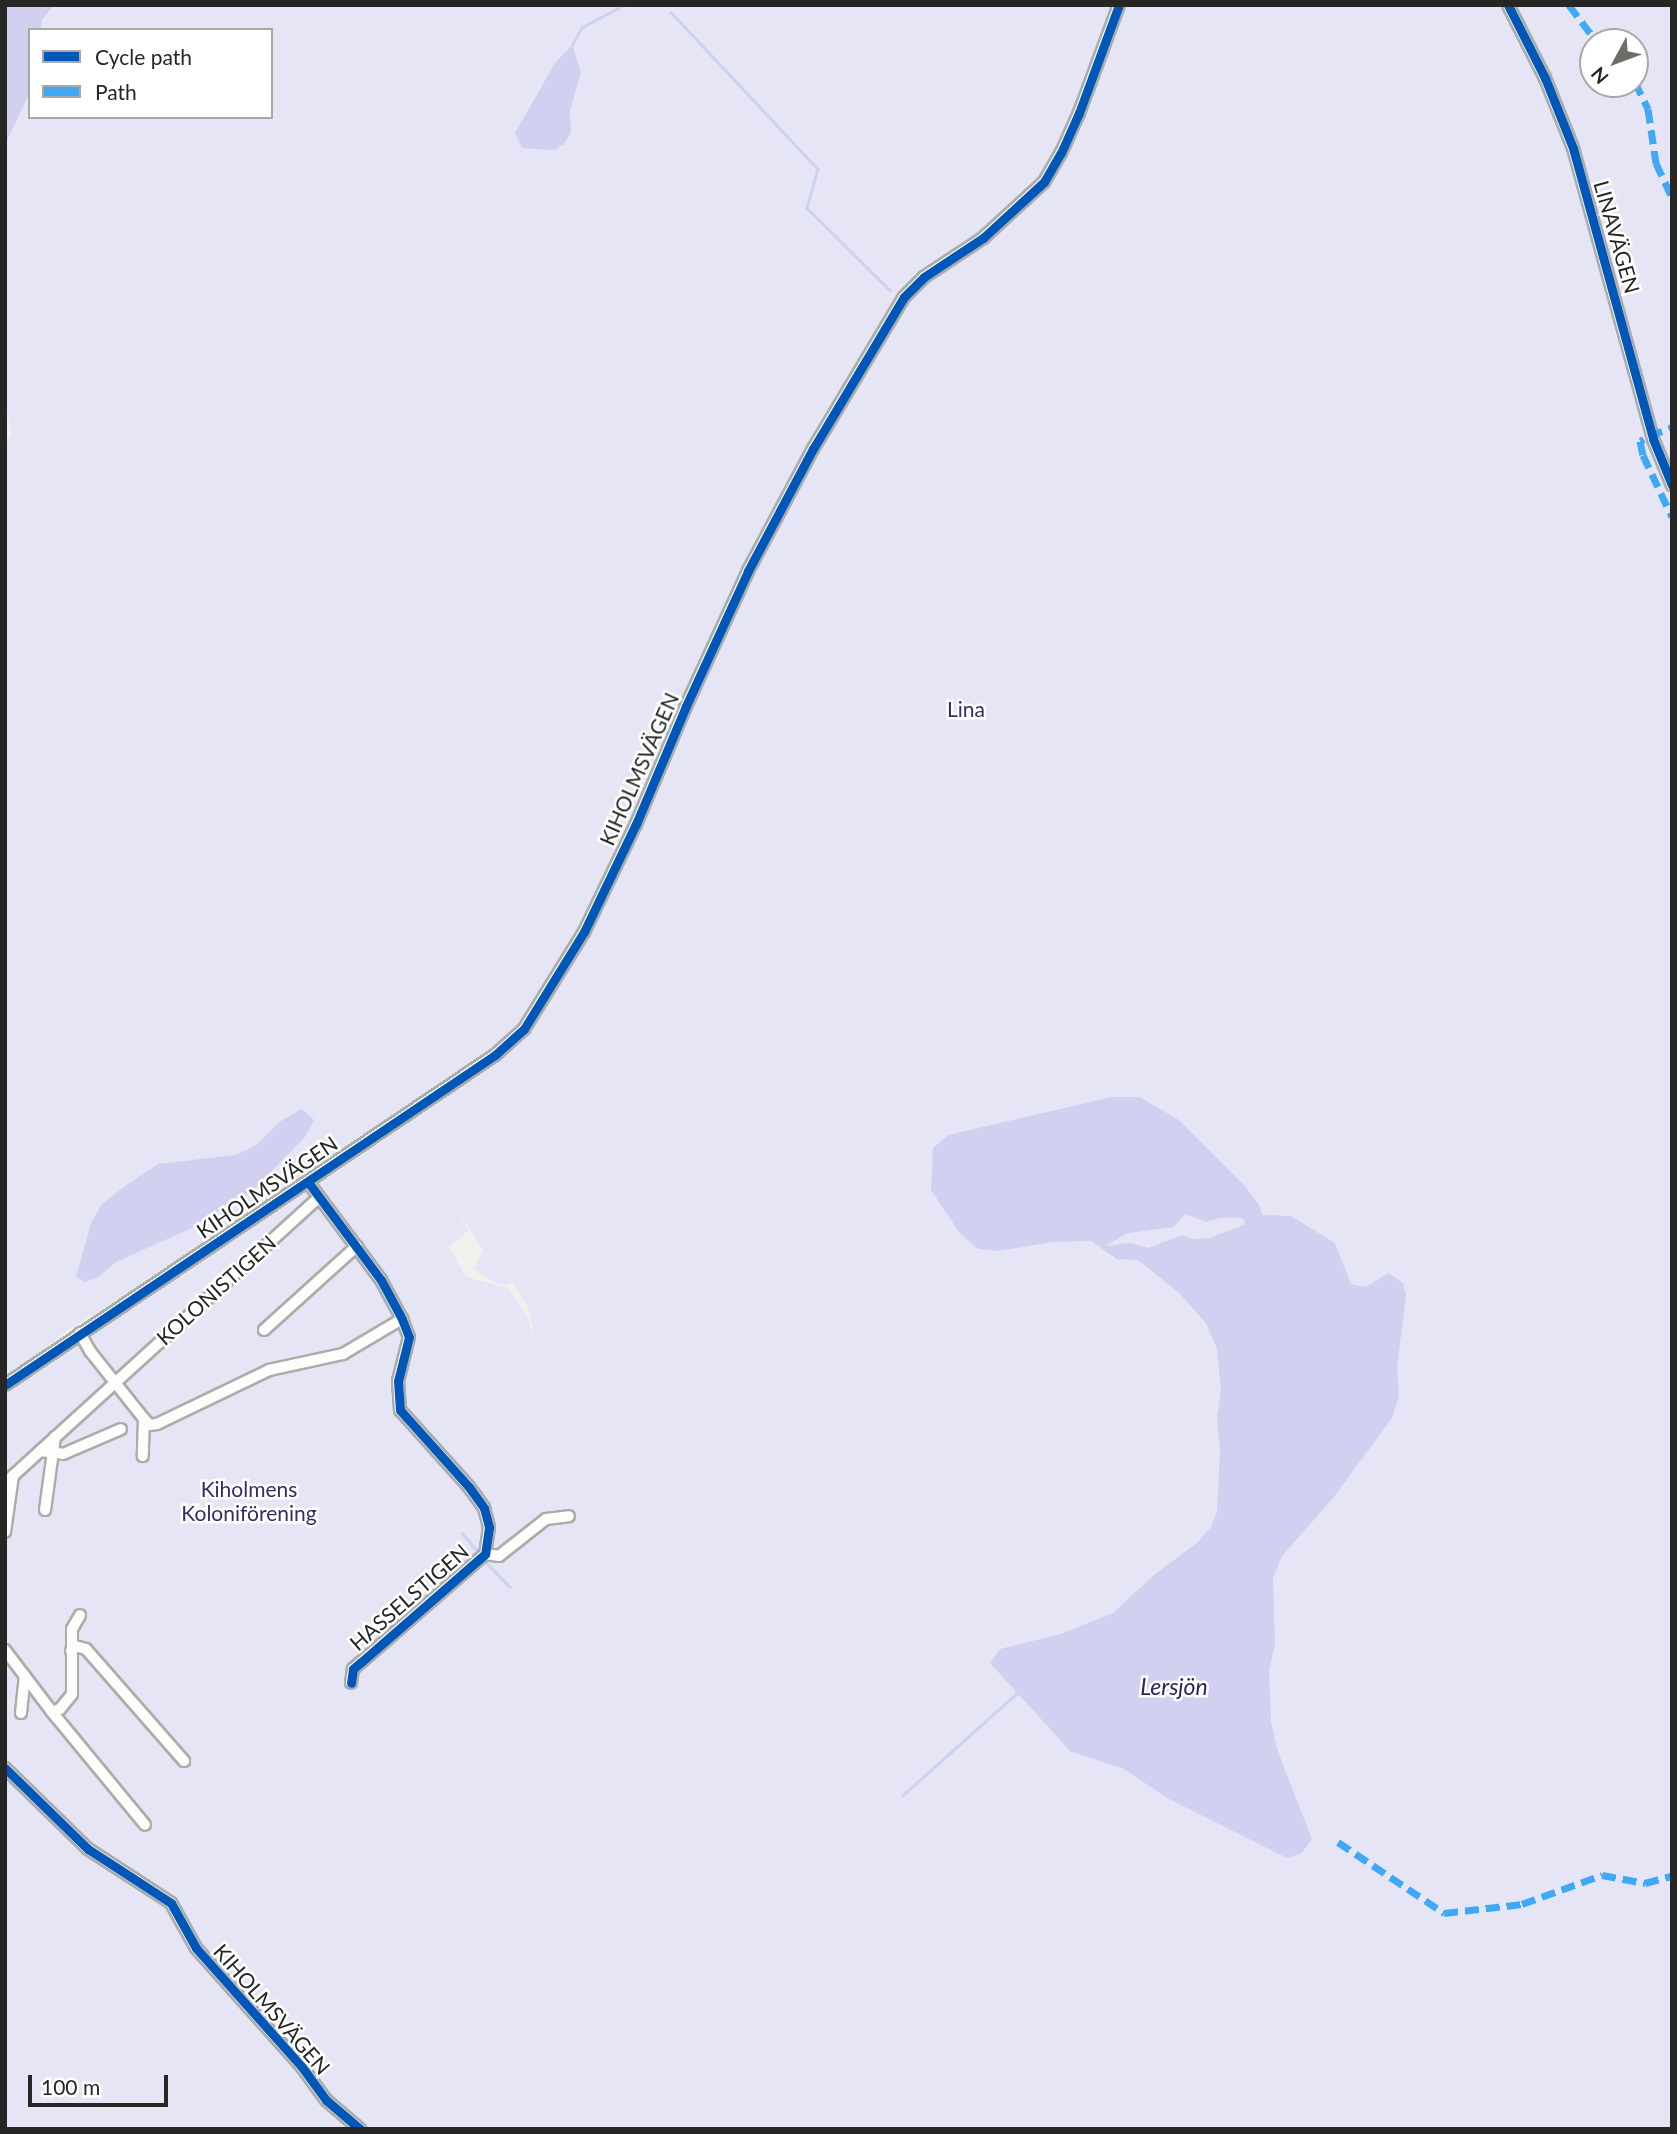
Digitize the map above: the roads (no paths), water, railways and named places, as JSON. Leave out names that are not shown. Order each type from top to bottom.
[{"type":"street","name":"KIHOLMSVÄGEN","points":[[5,1385],[495,1055],[524,1029],[584,932],[636,824],[748,571],[819,438],[904,297],[924,277],[983,238],[1044,182],[1079,113],[1119,5]]},
{"type":"street","name":"LINAVÄGEN","points":[[1508,5],[1540,67],[1573,148],[1653,439],[1672,485]]},
{"type":"street","name":"HASSELSTIGEN","points":[[308,1182],[317,1199],[357,1246],[402,1318],[409,1337],[398,1381],[400,1410],[484,1508],[489,1534],[485,1553],[353,1669],[351,1683]]},
{"type":"street","name":"KOLONISTIGEN","points":[[9,1479],[317,1199]]},
{"type":"street","points":[[264,1330],[357,1246]]},
{"type":"street","points":[[80,1333],[144,1419],[150,1424],[157,1424],[270,1370],[343,1354],[402,1318]]},
{"type":"street","points":[[143,1456],[144,1419]]},
{"type":"street","points":[[40,1451],[53,1455],[63,1454],[121,1429]]},
{"type":"street","points":[[45,1510],[55,1437]]},
{"type":"street","points":[[5,1532],[9,1479]]},
{"type":"street","name":"HASSELSTIGEN","points":[[485,1553],[499,1556],[545,1520],[569,1516]]},
{"type":"street","points":[[52,1712],[65,1706],[72,1694],[72,1629],[79,1615]]},
{"type":"street","points":[[71,1651],[80,1645],[86,1649],[184,1762]]},
{"type":"street","points":[[5,1650],[145,1825]]},
{"type":"street","points":[[21,1713],[26,1676]]},
{"type":"street","name":"KIHOLMSVÄGEN","points":[[5,1768],[88,1849],[171,1903],[196,1948],[302,2067],[326,2100],[360,2129]]},
{"type":"water","points":[[5,5],[54,5],[42,20],[41,28],[28,28],[28,96],[5,145]]},
{"type":"water","points":[[572,45],[581,72],[570,111],[571,133],[564,144],[554,150],[522,148],[515,133],[555,63]]},
{"type":"water","name":"Lersjön","points":[[1112,1097],[1139,1097],[1179,1120],[1244,1185],[1259,1205],[1262,1215],[1291,1216],[1335,1243],[1351,1284],[1366,1287],[1389,1273],[1403,1283],[1406,1295],[1397,1367],[1399,1396],[1392,1418],[1333,1498],[1282,1556],[1273,1578],[1275,1644],[1269,1671],[1271,1721],[1277,1749],[1312,1839],[1302,1853],[1287,1858],[1167,1798],[1124,1769],[1070,1751],[990,1663],[1000,1649],[1061,1634],[1113,1613],[1154,1575],[1198,1542],[1211,1527],[1217,1512],[1220,1451],[1217,1417],[1221,1390],[1217,1349],[1206,1323],[1179,1293],[1138,1260],[1117,1259],[1091,1241],[1052,1242],[998,1251],[978,1249],[959,1232],[931,1190],[933,1148],[948,1135]],"holes":[[[1185,1214],[1206,1222],[1220,1218],[1241,1218],[1245,1221],[1244,1225],[1209,1238],[1194,1239],[1182,1235],[1148,1248],[1130,1243],[1105,1246],[1128,1233],[1174,1227]]]},
{"type":"water","points":[[302,1109],[314,1120],[305,1137],[253,1190],[192,1228],[116,1262],[97,1278],[85,1282],[76,1277],[91,1223],[102,1204],[124,1187],[158,1164],[235,1155],[255,1146],[279,1122]]},
{"type":"waterway","points":[[572,45],[582,27],[624,5]]},
{"type":"waterway","points":[[671,12],[818,169],[807,208],[890,290]]},
{"type":"waterway","points":[[462,1533],[480,1554]]},
{"type":"waterway","points":[[485,1561],[510,1587]]},
{"type":"waterway","points":[[903,1795],[1017,1693]]},
{"type":"park label","name":"Lina","points":[[966,709]]},
{"type":"park label","name":"Kiholmens Koloniförening","points":[[249,1501]]}]
